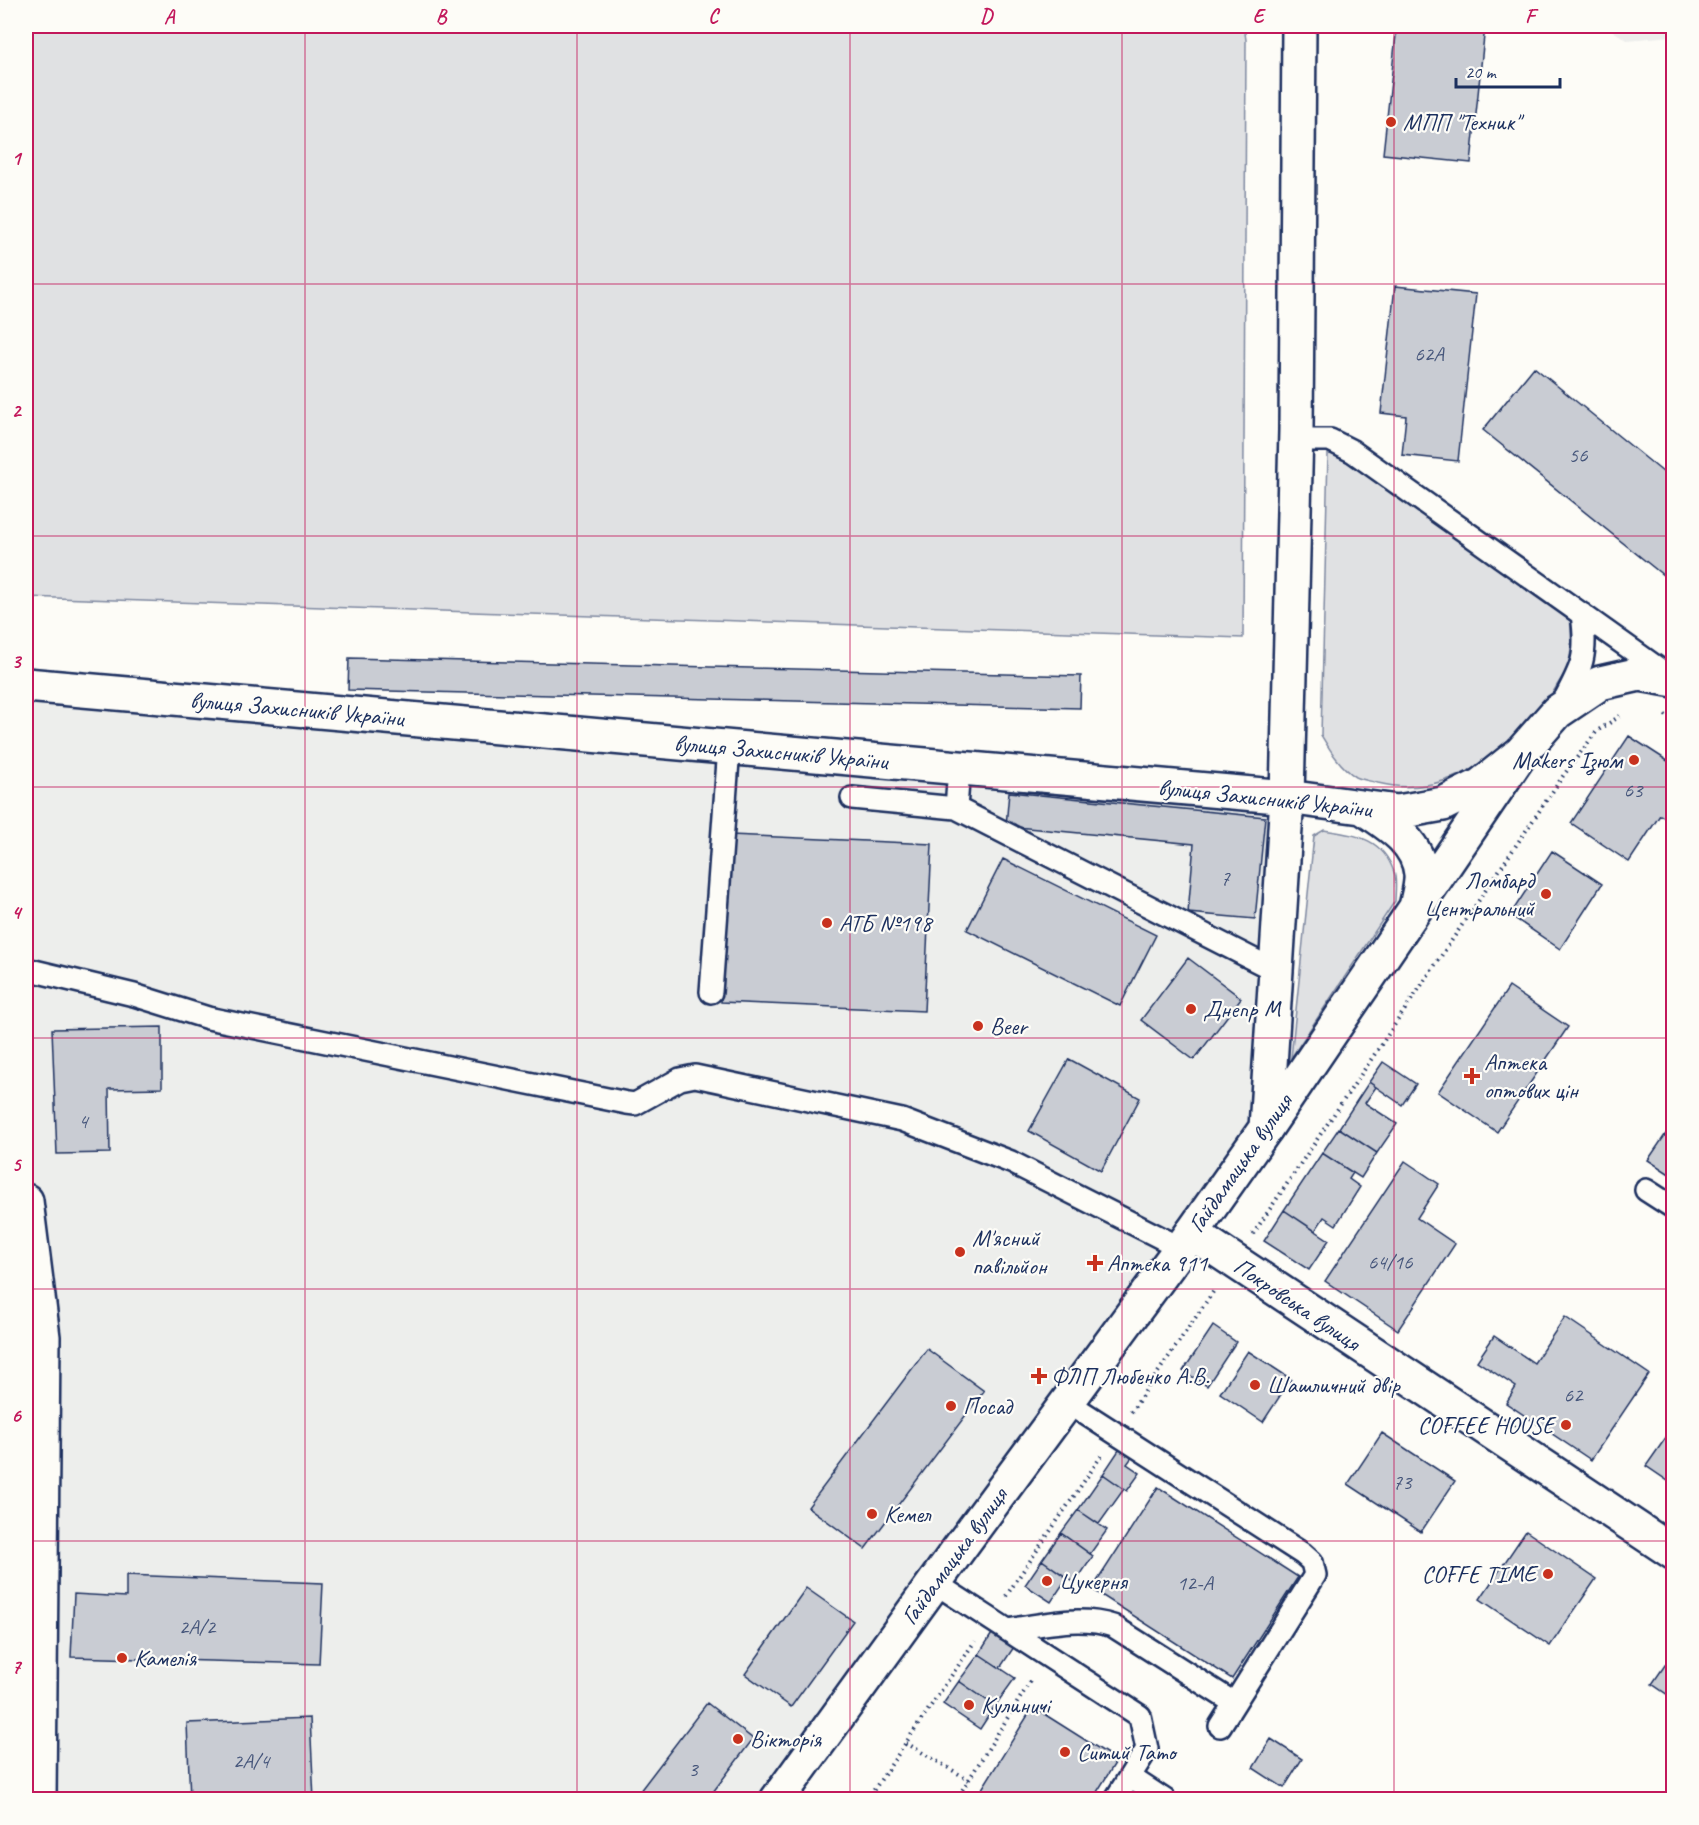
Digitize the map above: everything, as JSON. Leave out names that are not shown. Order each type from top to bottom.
[{"type":"street","points":[[1266,1128],[1287,797],[1296,440],[1299,26]]},
{"type":"street","name":"Гайдамацька вулиця","points":[[777,1800],[1266,1128],[1521,753],[1557,712],[1600,683],[1640,674],[1674,680]]},
{"type":"street","name":"вулиця Захисників України","points":[[26,685],[1287,797],[1398,812],[1443,804],[1481,785],[1521,753]]},
{"type":"street","points":[[1364,808],[1394,828],[1412,848],[1421,875],[1416,908]]},
{"type":"street","points":[[26,1201],[31,1298],[43,1337],[33,1689],[39,1800]]},
{"type":"street","name":"Покровська вулиця","points":[[1186,1240],[1235,1263],[1674,1553]]},
{"type":"lane","points":[[1296,440],[1330,440],[1352,452],[1674,680]]},
{"type":"lane","points":[[1557,712],[1581,669],[1586,639],[1582,614]]},
{"type":"lane","points":[[711,993],[730,791],[729,747]]},
{"type":"lane","points":[[956,808],[959,769]]},
{"type":"lane","points":[[852,798],[956,808],[1276,971]]},
{"type":"lane","points":[[26,969],[134,995],[208,1018],[627,1103],[635,1104],[680,1079],[695,1076],[902,1120],[1011,1162],[1186,1240]]},
{"type":"lane","points":[[1646,1190],[1674,1208]]},
{"type":"lane","points":[[1068,1402],[1312,1562],[1315,1575],[1220,1726]]},
{"type":"lane","points":[[934,1583],[1140,1716],[1147,1749],[1115,1800]]},
{"type":"lane","points":[[1007,1630],[1083,1620],[1113,1626],[1234,1704]]},
{"type":"lane","points":[[1130,1777],[1165,1800]]},
{"type":"path","points":[[1126,1419],[1220,1281],[1235,1263],[1248,1240],[1563,776],[1597,730],[1628,711]]},
{"type":"path","points":[[1656,714],[1666,715],[1674,720]]},
{"type":"path","points":[[999,1606],[1106,1448]]},
{"type":"path","points":[[867,1800],[979,1635]]},
{"type":"path","points":[[956,1800],[1047,1656]]},
{"type":"path","points":[[906,1743],[969,1780]]},
{"type":"shaded area","points":[[26,26],[1244,26],[1246,40],[1243,638],[26,597]]},
{"type":"shaded area","points":[[1605,26],[1673,26],[1673,36],[1627,40]]},
{"type":"shaded area","points":[[1328,454],[1339,454],[1570,615],[1570,659],[1566,671],[1541,710],[1503,749],[1456,776],[1430,784],[1404,787],[1361,779],[1350,773],[1340,763],[1321,735]]},
{"type":"shaded area","points":[[26,685],[1287,797],[1266,1128],[777,1799],[39,1799],[26,1201]]},
{"type":"shaded area","points":[[1324,830],[1357,836],[1382,851],[1389,860],[1395,875],[1395,901],[1291,1058],[1314,836]]},
{"type":"building","points":[[1397,26],[1485,26],[1471,163],[1383,154]]},
{"type":"building","points":[[1395,286],[1476,294],[1458,461],[1402,455],[1406,416],[1381,413]]},
{"type":"building","points":[[1534,367],[1674,481],[1674,584],[1483,430]]},
{"type":"building","points":[[349,658],[1081,676],[1080,708],[348,690]]},
{"type":"building","points":[[1629,736],[1674,765],[1674,823],[1660,815],[1629,862],[1571,823]]},
{"type":"building","points":[[1009,792],[1265,817],[1255,919],[1188,913],[1194,844],[1006,826]]},
{"type":"building","name":"АТБ №198","points":[[730,835],[932,844],[924,1011],[721,1002]]},
{"type":"building","points":[[1552,851],[1602,884],[1560,949],[1510,915]]},
{"type":"building","points":[[1003,859],[1156,935],[1120,1006],[967,930]]},
{"type":"building","name":"Днепр М","points":[[1188,958],[1241,998],[1194,1060],[1141,1020]]},
{"type":"building","points":[[1509,987],[1568,1027],[1497,1132],[1438,1092]]},
{"type":"building","points":[[162,1027],[162,1088],[109,1089],[110,1153],[57,1154],[52,1029]]},
{"type":"building","points":[[1069,1059],[1140,1098],[1101,1171],[1029,1131]]},
{"type":"building","points":[[1383,1062],[1416,1084],[1402,1105],[1369,1082]]},
{"type":"building","points":[[1369,1082],[1376,1087],[1365,1103],[1397,1124],[1377,1153],[1339,1128]]},
{"type":"building","points":[[1674,1122],[1674,1177],[1648,1160]]},
{"type":"building","points":[[1339,1128],[1377,1153],[1361,1178],[1322,1153]]},
{"type":"building","points":[[1322,1153],[1353,1173],[1349,1179],[1360,1187],[1336,1225],[1324,1217],[1315,1231],[1284,1210]]},
{"type":"building","points":[[1405,1161],[1439,1184],[1417,1218],[1455,1244],[1398,1330],[1325,1281]]},
{"type":"building","points":[[1284,1210],[1329,1240],[1309,1270],[1264,1241]]},
{"type":"building","points":[[1565,1317],[1649,1374],[1591,1460],[1506,1403],[1516,1387],[1477,1361],[1494,1336],[1534,1363]]},
{"type":"building","points":[[1213,1326],[1236,1342],[1207,1386],[1183,1371]]},
{"type":"building","points":[[927,1349],[984,1391],[865,1549],[808,1507]]},
{"type":"building","points":[[1248,1351],[1291,1379],[1263,1422],[1220,1393]]},
{"type":"building","points":[[1674,1426],[1674,1485],[1646,1466]]},
{"type":"building","points":[[1382,1433],[1455,1481],[1421,1532],[1348,1484]]},
{"type":"building","points":[[1121,1447],[1133,1456],[1127,1464],[1140,1473],[1127,1491],[1103,1474]]},
{"type":"building","points":[[1103,1474],[1124,1489],[1099,1524],[1078,1510]]},
{"type":"building","points":[[1158,1487],[1298,1577],[1232,1679],[1092,1589]]},
{"type":"building","points":[[1078,1510],[1107,1530],[1090,1554],[1061,1533]]},
{"type":"building","points":[[1526,1531],[1596,1579],[1550,1646],[1480,1599]]},
{"type":"building","points":[[1061,1533],[1093,1556],[1075,1583],[1042,1560]]},
{"type":"building","points":[[1042,1560],[1067,1578],[1051,1602],[1025,1585]]},
{"type":"building","points":[[126,1575],[323,1583],[319,1664],[71,1657],[74,1594],[126,1597]]},
{"type":"building","points":[[806,1588],[853,1621],[791,1707],[745,1674]]},
{"type":"building","points":[[993,1632],[1014,1647],[1000,1668],[979,1654]]},
{"type":"building","points":[[1674,1652],[1674,1699],[1652,1684]]},
{"type":"building","points":[[979,1654],[1015,1678],[995,1706],[959,1681]]},
{"type":"building","name":"Кулиничі","points":[[959,1681],[995,1706],[980,1729],[943,1704]]},
{"type":"building","points":[[707,1703],[753,1739],[707,1800],[633,1800]]},
{"type":"building","points":[[1033,1707],[1117,1760],[1092,1800],[975,1800]]},
{"type":"building","points":[[310,1718],[314,1800],[190,1800],[187,1723]]},
{"type":"building","points":[[1271,1739],[1302,1759],[1284,1788],[1253,1768]]},
{"type":"place","name":"МПП \"Техник\"","points":[[1391,122]]},
{"type":"place","name":"Makers Ізюм","points":[[1634,760]]},
{"type":"place","name":"Ломбард Центральний","points":[[1546,894]]},
{"type":"place","name":"АТБ №198","points":[[827,923]]},
{"type":"place","name":"Днепр М","points":[[1191,1009]]},
{"type":"place","name":"Beer","points":[[978,1026]]},
{"type":"place","name":"Аптека оптових цін","points":[[1472,1076]]},
{"type":"place","name":"М'ясний павільйон","points":[[960,1252]]},
{"type":"place","name":"Аптека 911","points":[[1095,1263]]},
{"type":"place","name":"ФЛП Любенко А.В.","points":[[1039,1376]]},
{"type":"place","name":"Шашличний двір","points":[[1255,1385]]},
{"type":"place","name":"Посад","points":[[951,1406]]},
{"type":"place","name":"COFFEE HOUSE","points":[[1566,1425]]},
{"type":"place","name":"Кемел","points":[[872,1514]]},
{"type":"place","name":"COFFE TIME","points":[[1548,1574]]},
{"type":"place","name":"Цукерня","points":[[1047,1581]]},
{"type":"place","name":"Камелія","points":[[122,1658]]},
{"type":"place","name":"Кулиничі","points":[[969,1705]]},
{"type":"place","name":"Вікторія","points":[[738,1739]]},
{"type":"place","name":"Ситий Тато","points":[[1065,1752]]}]
